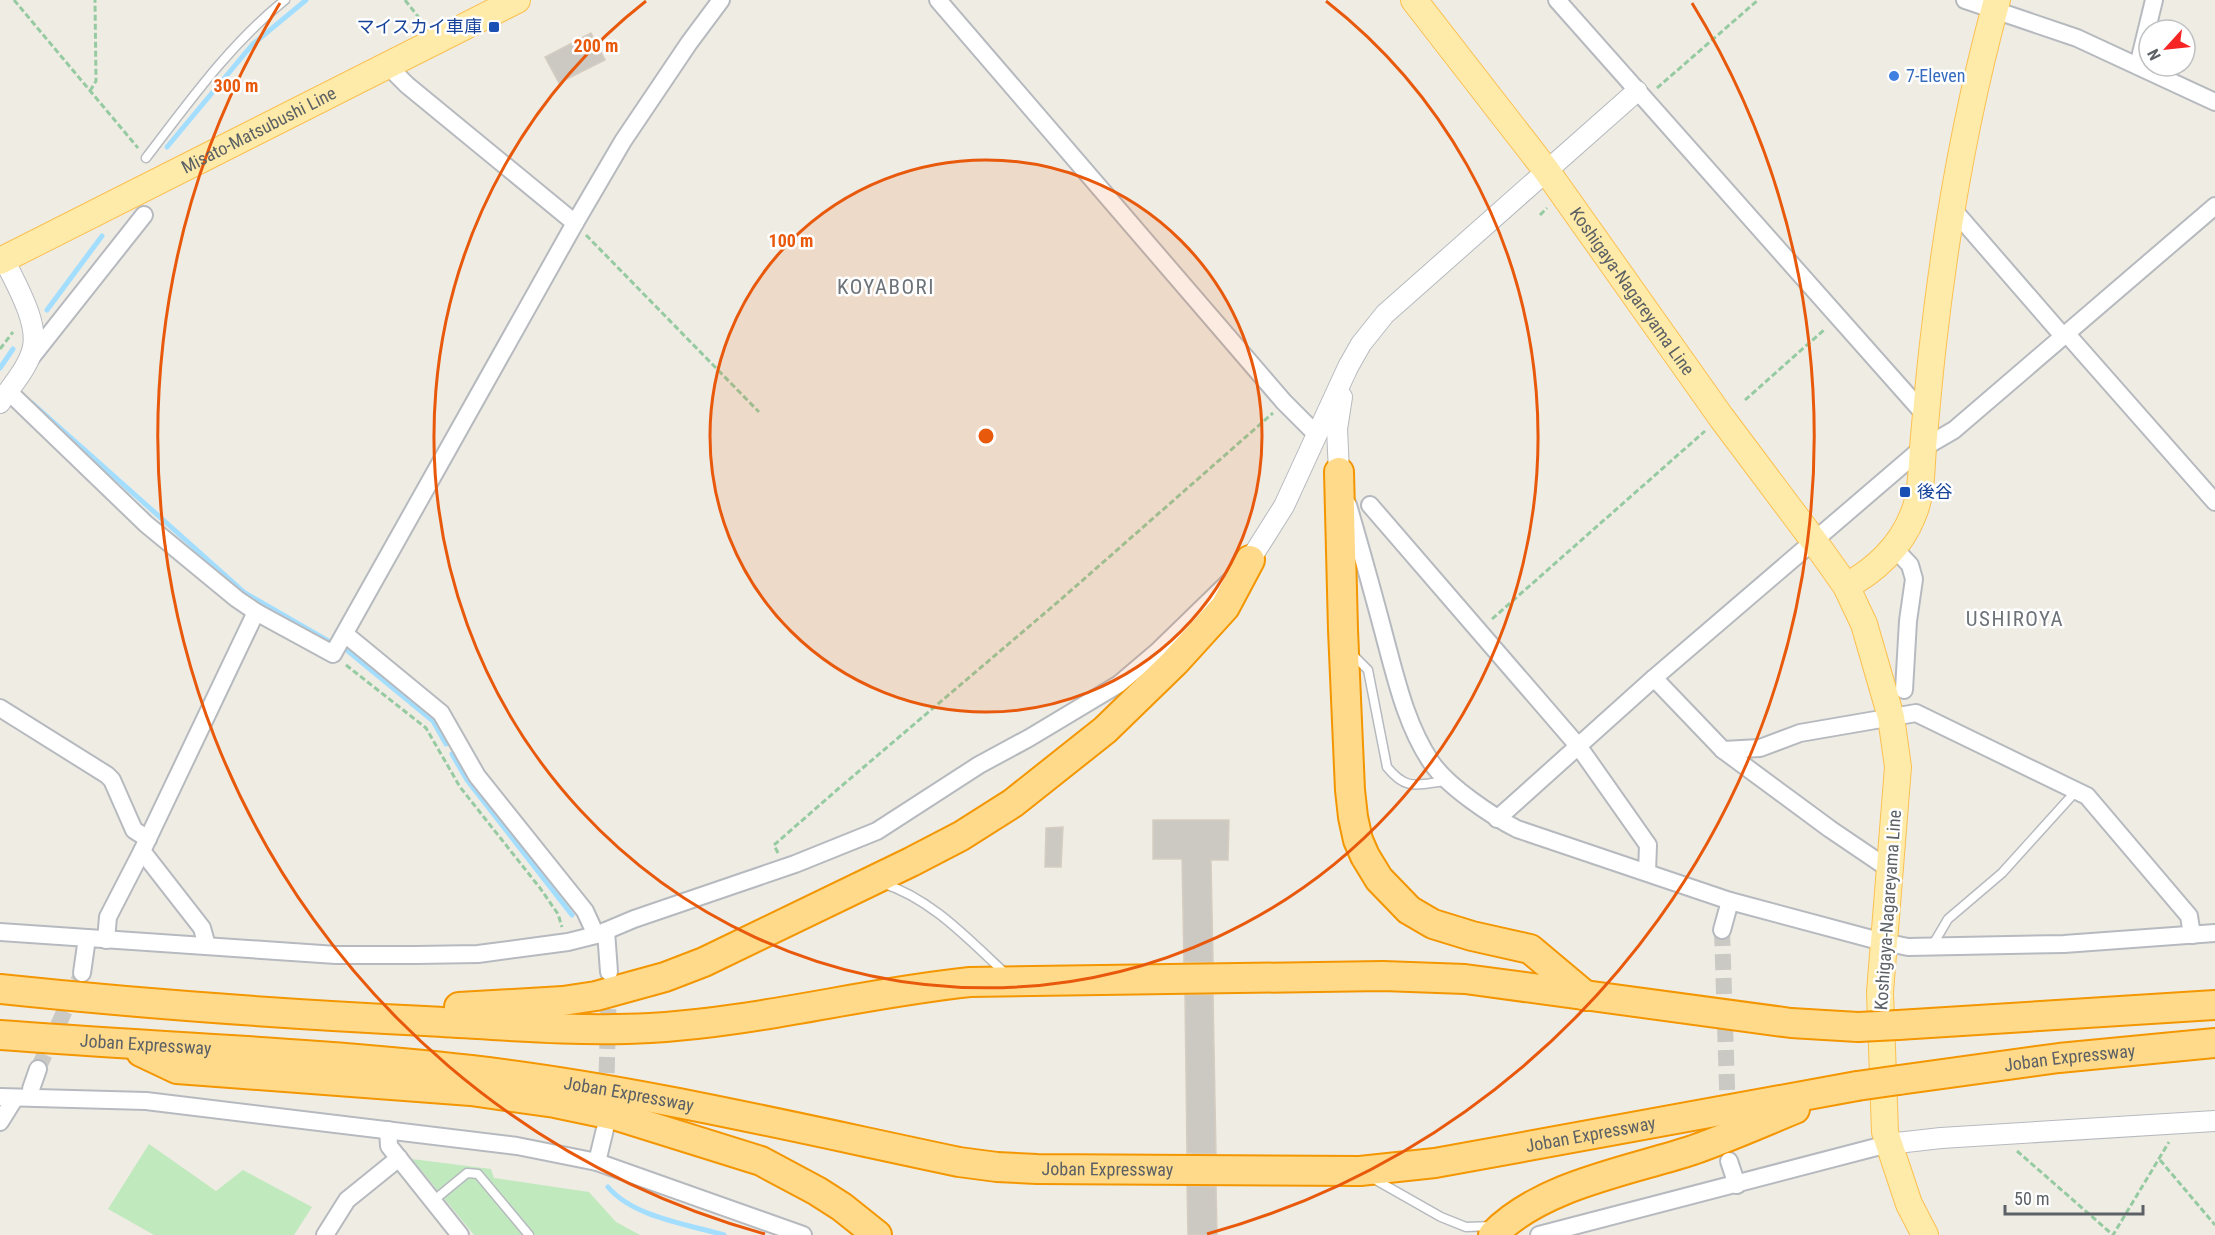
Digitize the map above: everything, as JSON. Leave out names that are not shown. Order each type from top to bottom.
[{"type":"highway","points":[[1339,472],[1350,790],[1358,840],[1365,856],[1379,879],[1409,910],[1433,924],[1472,936],[1530,949],[1586,996]]},
{"type":"highway","points":[[317,1016],[563,1001],[596,996],[665,977],[704,962],[911,862],[989,819],[1105,730],[1175,662],[1225,607],[1250,560]]},
{"type":"highway","points":[[0,989],[131,1003],[317,1016],[598,1030],[714,1023],[919,987],[1014,981],[1395,976],[1465,979],[1791,1023],[1858,1027],[2215,1005]]},
{"type":"highway","name":"Joban Expressway","points":[[0,1035],[470,1070],[555,1082],[717,1112],[959,1162],[1049,1170],[1360,1170],[1435,1163],[1852,1087],[2059,1058],[2215,1043]]},
{"type":"highway","points":[[124,1045],[177,1069],[471,1091],[555,1103],[617,1116],[761,1161],[817,1191],[842,1207],[877,1235]]},
{"type":"highway","points":[[1498,1230],[1527,1209],[1585,1183],[1694,1149],[1852,1087]]},
{"type":"main road","name":"Misato-Matsubushi Line","points":[[2,260],[517,0]]},
{"type":"main road","name":"Koshigaya-Nagareyama Line","points":[[1414,0],[1546,170],[1721,417],[1814,541],[1846,586],[1864,624],[1891,717],[1898,767],[1880,992],[1884,1116],[1887,1144],[1909,1204],[1925,1235]]},
{"type":"main road","points":[[1846,586],[1860,579],[1894,548],[1906,531],[1919,497],[1935,327],[1951,207],[1970,111],[1995,5]]},
{"type":"street","points":[[144,215],[4,391],[146,524],[237,599],[256,612],[333,654],[574,223],[653,95],[721,0]]},
{"type":"street","points":[[938,0],[1284,402],[1316,434]]},
{"type":"street","points":[[1557,0],[1926,416]]},
{"type":"street","points":[[1965,0],[1995,5],[2077,38],[2137,66]]},
{"type":"street","points":[[2150,18],[2154,0]]},
{"type":"street","points":[[387,65],[406,85],[574,223]]},
{"type":"street","points":[[2164,78],[2215,102]]},
{"type":"street","points":[[0,932],[336,955],[478,954],[568,942],[601,933],[634,919],[785,868],[877,831],[979,765],[1119,684],[1159,650],[1250,560],[1284,506],[1316,434],[1361,344],[1385,314],[1546,170],[1641,95]]},
{"type":"street","points":[[1497,819],[1654,678],[1923,447],[1954,430],[2215,206]]},
{"type":"street","points":[[1951,207],[2215,502]]},
{"type":"street","points":[[2,260],[23,299],[33,331],[33,348],[24,367]]},
{"type":"street","points":[[1348,368],[1337,429],[1339,472],[1398,686],[1414,732],[1432,764],[1448,781],[1497,819],[1517,829],[1730,901],[1908,947],[2064,944],[2202,934],[2215,920]]},
{"type":"street","points":[[1370,505],[1579,747],[1648,845],[1647,872]]},
{"type":"street","points":[[1894,548],[1910,565],[1914,579],[1908,621],[1904,690]]},
{"type":"street","points":[[106,940],[108,917],[145,845],[256,612]]},
{"type":"street","points":[[345,634],[441,713],[477,776],[601,933],[609,972]]},
{"type":"street","points":[[1654,678],[1724,750],[1830,829],[1889,869]]},
{"type":"street","points":[[0,708],[112,780],[134,830],[202,928],[207,946]]},
{"type":"street","points":[[1724,750],[1760,748],[1800,732],[1916,713],[2087,796],[2202,934]]},
{"type":"street","points":[[1722,930],[1730,901]]},
{"type":"street","points":[[82,973],[87,938]]},
{"type":"street","points":[[31,1089],[38,1069]]},
{"type":"street","points":[[0,1122],[7,1098],[146,1101],[517,1146],[597,1162],[803,1235]]},
{"type":"street","points":[[1543,1234],[1887,1144],[1941,1138],[2215,1121]]},
{"type":"street","points":[[597,1162],[605,1129]]},
{"type":"street","points":[[388,1130],[389,1146],[460,1235]]},
{"type":"street","points":[[325,1235],[347,1200],[399,1158]]},
{"type":"street","points":[[1729,1161],[1737,1185]]},
{"type":"lane","points":[[146,158],[213,72],[261,20],[285,0]]},
{"type":"lane","points":[[1344,645],[1368,670],[1387,767],[1397,780],[1411,785],[1448,781]]},
{"type":"lane","points":[[1932,947],[1948,919],[2002,873],[2077,790]]},
{"type":"lane","points":[[867,882],[883,883],[908,893],[936,910],[1014,981]]},
{"type":"lane","points":[[1360,1170],[1441,1217],[1466,1227],[1498,1230]]},
{"type":"lane","points":[[433,1202],[466,1173],[478,1173],[529,1235]]},
{"type":"path","points":[[14,0],[146,158]]},
{"type":"path","points":[[90,91],[96,81],[95,0]]},
{"type":"path","points":[[405,0],[435,41]]},
{"type":"path","points":[[1641,95],[1758,0]]},
{"type":"path","points":[[574,223],[759,412]]},
{"type":"path","points":[[1746,400],[1838,317]]},
{"type":"path","points":[[0,349],[14,330]]},
{"type":"path","points":[[785,868],[774,845],[1059,601],[1284,402]]},
{"type":"path","points":[[1479,630],[1721,417]]},
{"type":"path","points":[[333,654],[426,728],[460,787],[558,914],[568,942]]},
{"type":"path","points":[[2010,1134],[2013,1148],[2113,1235],[2160,1160],[2171,1139],[2175,1123]]},
{"type":"path","points":[[2160,1160],[2215,1225]]},
{"type":"green space","points":[[149,1144],[216,1191],[243,1170],[312,1207],[294,1235],[154,1235],[108,1209]]},
{"type":"green space","points":[[412,1159],[491,1169],[494,1178],[589,1192],[616,1222],[640,1235],[474,1235]]},
{"type":"building","points":[[591,33],[605,60],[559,83],[545,57]]},
{"type":"building","points":[[1153,820],[1229,820],[1228,860],[1211,860],[1213,962],[1184,962],[1182,859],[1153,859]]},
{"type":"building","points":[[1063,827],[1061,867],[1045,867],[1046,828]]},
{"type":"building","points":[[1185,995],[1213,995],[1216,1154],[1187,1153]]},
{"type":"building","points":[[1187,1186],[1216,1187],[1217,1235],[1188,1235]]},
{"type":"waterway","points":[[167,147],[252,45],[306,0]]},
{"type":"waterway","points":[[47,310],[102,236]]},
{"type":"waterway","points":[[0,368],[13,349]]},
{"type":"waterway","points":[[32,403],[245,593],[330,642]]},
{"type":"waterway","points":[[348,651],[433,721],[446,744]]},
{"type":"waterway","points":[[452,754],[467,780],[572,915]]},
{"type":"waterway","points":[[608,1187],[631,1206],[661,1218],[724,1235]]},
{"type":"tunnel","points":[[1722,930],[1728,1118]]},
{"type":"tunnel","points":[[38,1069],[82,973]]},
{"type":"tunnel","points":[[606,1097],[609,985]]},
{"type":"place","name":"マイスカイ車庫","points":[[494,27]]},
{"type":"place","name":"7-Eleven","points":[[1894,76]]},
{"type":"place","name":"後谷","points":[[1905,492]]},
{"type":"district","name":"KOYABORI","points":[[886,287]]},
{"type":"district","name":"USHIROYA","points":[[2015,619]]}]
